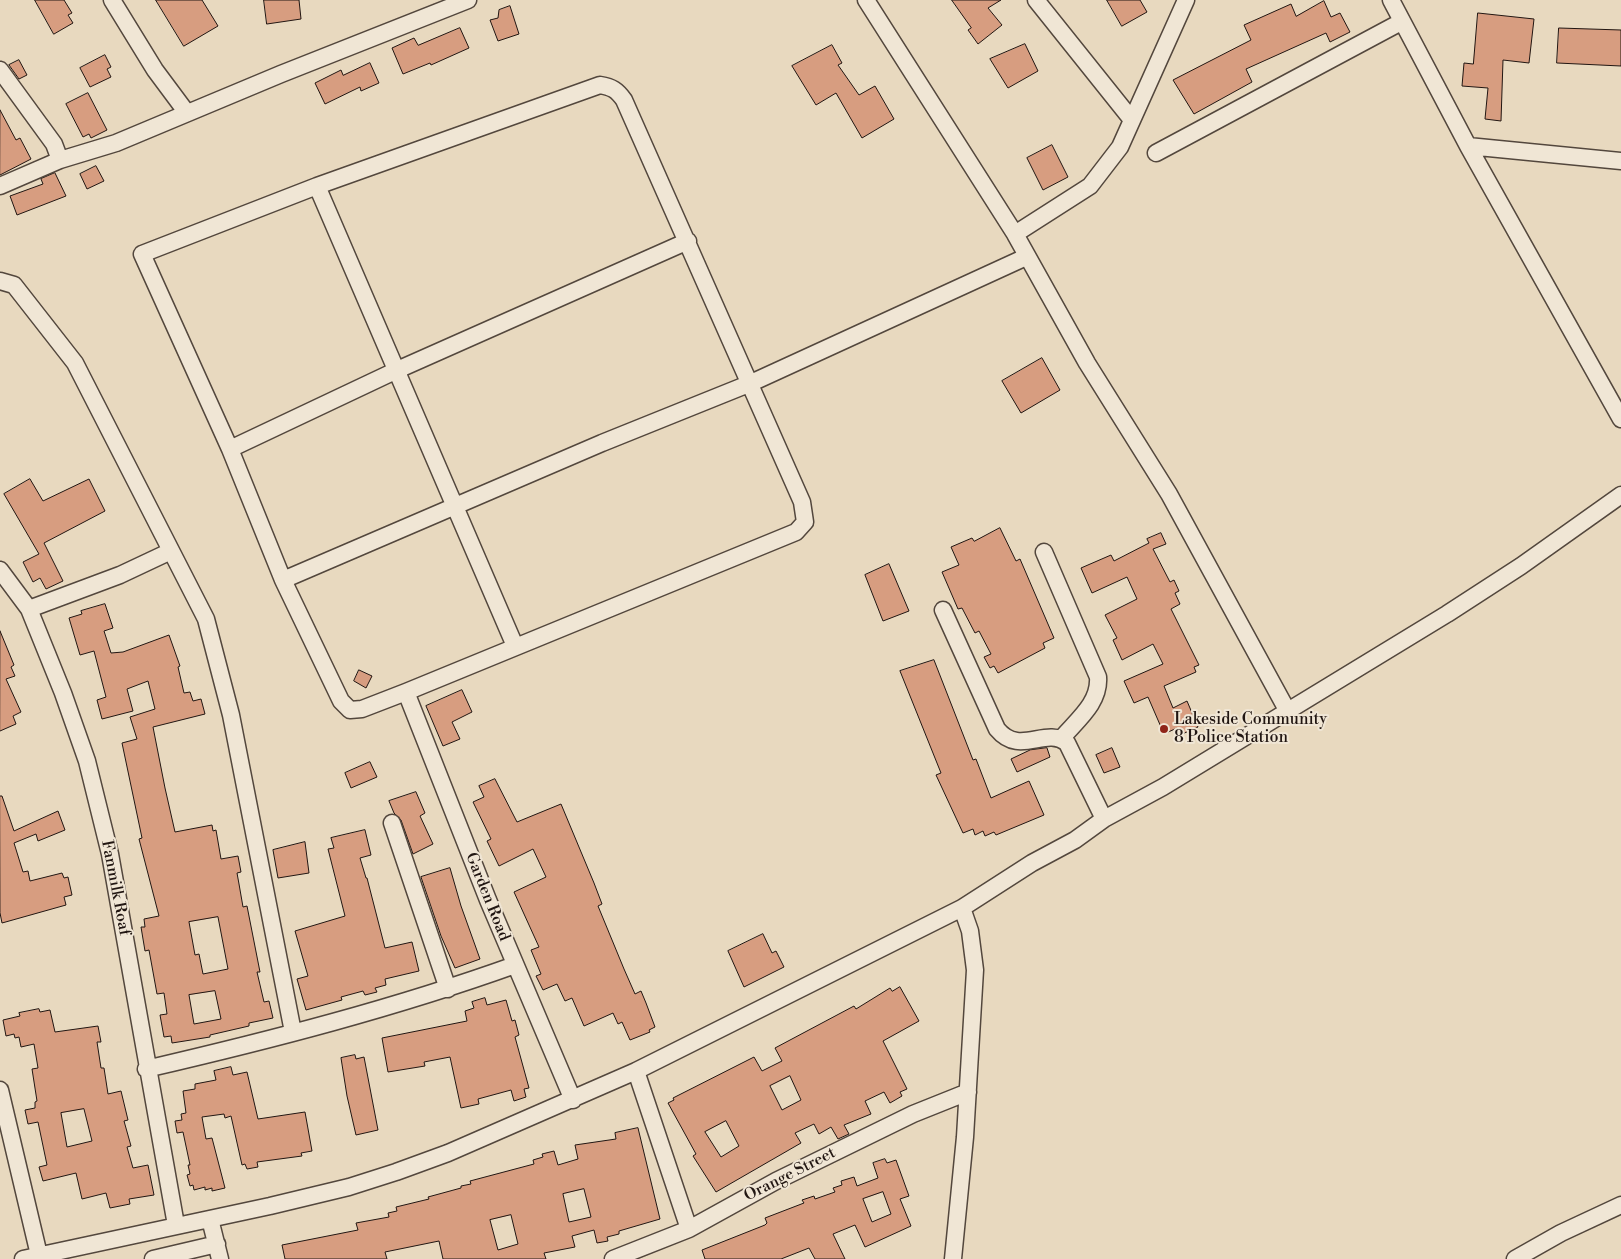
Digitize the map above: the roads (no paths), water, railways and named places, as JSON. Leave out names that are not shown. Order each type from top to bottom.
[{"type":"street","points":[[112,0],[155,70],[187,113]]},
{"type":"street","points":[[0,186],[60,160],[116,143],[468,0]]},
{"type":"street","points":[[866,0],[1015,234],[1026,258],[1087,363],[1170,494],[1287,710]]},
{"type":"street","points":[[1036,0],[1132,120]]},
{"type":"street","points":[[1015,234],[1090,186],[1120,147],[1186,0]]},
{"type":"street","points":[[1391,0],[1468,146],[1621,419]]},
{"type":"street","points":[[1156,153],[1401,22]]},
{"type":"street","points":[[0,70],[54,144],[60,160]]},
{"type":"street","points":[[600,86],[609,86],[618,91],[624,100],[688,241],[802,502],[805,522],[796,532],[406,692],[362,709],[350,710],[341,701],[283,580],[230,449],[142,254],[317,186],[600,86]]},
{"type":"street","points":[[1468,146],[1621,161]]},
{"type":"street","points":[[317,186],[515,646]]},
{"type":"street","points":[[230,449],[396,371],[688,241]]},
{"type":"street","points":[[283,580],[751,383],[1026,258]]},
{"type":"street","points":[[0,281],[14,285],[75,364],[206,619],[231,715],[293,1032]]},
{"type":"street","points":[[23,1259],[349,1187],[448,1153],[636,1071],[962,908],[1032,863],[1075,840],[1104,819],[1186,773],[1448,614],[1521,566],[1621,494]]},
{"type":"street","points":[[29,609],[120,575],[170,551]]},
{"type":"street","points":[[1044,552],[1098,676],[1099,689],[1096,698],[1061,739]]},
{"type":"street","name":"Fanmilk Roaf","points":[[0,570],[29,609],[63,693],[87,761],[110,854],[134,983],[146,1069],[176,1225]]},
{"type":"street","points":[[943,610],[997,729],[1002,736],[1007,740],[1018,742],[1054,737],[1061,739],[1070,749],[1104,819]]},
{"type":"street","name":"Garden Road","points":[[406,692],[452,813],[573,1100]]},
{"type":"street","points":[[392,823],[448,989]]},
{"type":"street","points":[[953,1259],[968,1092],[975,955],[970,931],[962,908]]},
{"type":"street","points":[[146,1069],[233,1049],[448,989],[515,964]]},
{"type":"street","points":[[636,1071],[688,1229]]},
{"type":"street","points":[[0,1090],[39,1255]]},
{"type":"street","name":"Orange Street","points":[[613,1259],[688,1229],[776,1181],[913,1114],[968,1092]]},
{"type":"street","points":[[1515,1259],[1561,1233],[1621,1205]]},
{"type":"street","points":[[153,1259],[219,1252],[210,1219]]},
{"type":"place","name":"Lakeside Community 8 Police Station","points":[[1164,729]]}]
